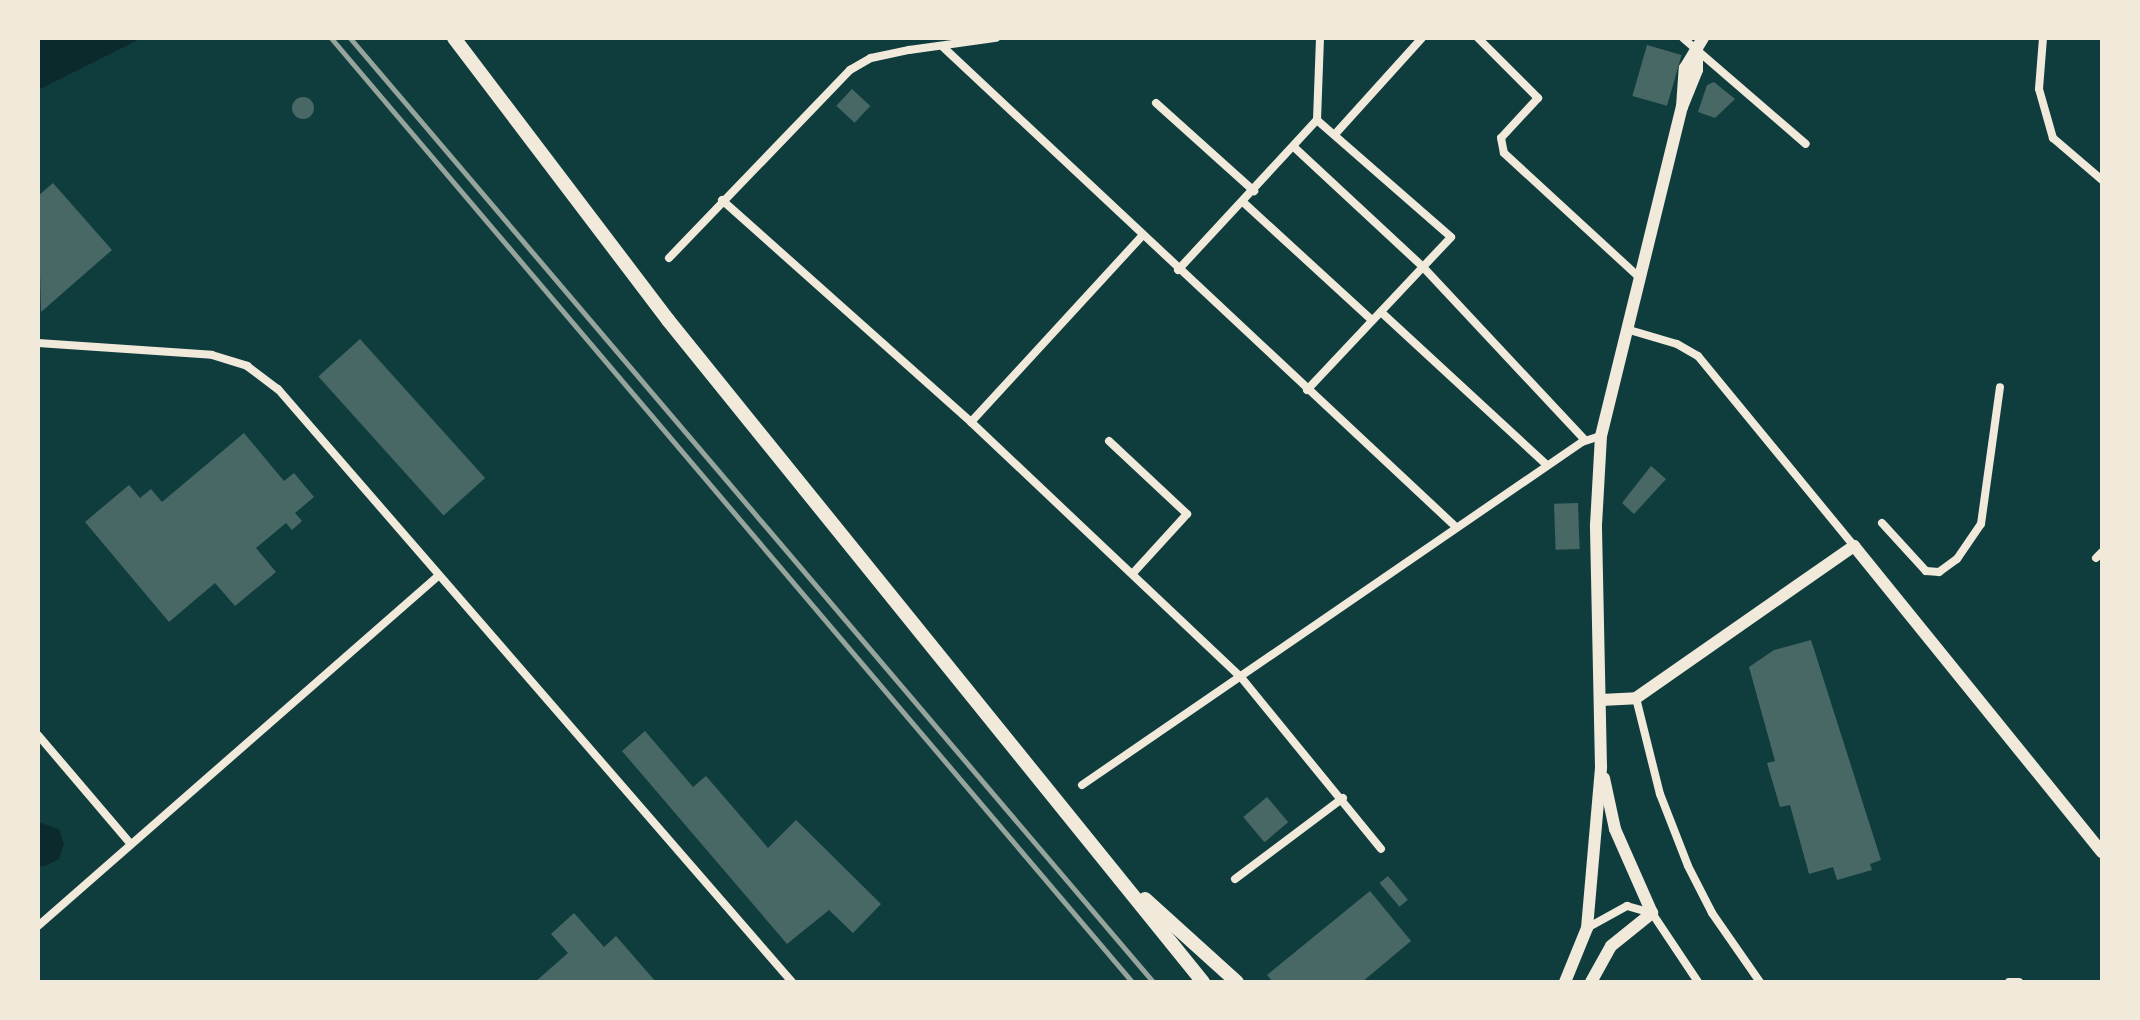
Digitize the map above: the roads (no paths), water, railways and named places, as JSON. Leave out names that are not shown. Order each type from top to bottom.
[{"type":"main road","points":[[454,38],[716,381],[1130,886],[1203,982]]},
{"type":"main road","points":[[1130,886],[1237,982]]},
{"type":"street","points":[[908,38],[909,50]]},
{"type":"street","points":[[669,258],[850,70],[871,58],[996,38]]},
{"type":"street","points":[[1178,270],[1295,148],[1317,120],[1320,38]]},
{"type":"street","points":[[1337,132],[1422,38]]},
{"type":"street","points":[[1478,38],[1538,98],[1501,138],[1504,153],[1639,277]]},
{"type":"street","points":[[1683,38],[1700,44],[1806,144]]},
{"type":"street","points":[[2043,38],[2039,89],[2053,138],[2102,180]]},
{"type":"street","points":[[1565,982],[1587,928],[1601,767],[1596,525],[1601,436],[1625,328],[1682,107],[1697,70],[1700,44]]},
{"type":"street","points":[[943,47],[1456,527]]},
{"type":"street","points":[[1156,103],[1254,191]]},
{"type":"street","points":[[1307,390],[1451,237],[1337,132],[1317,120]]},
{"type":"street","points":[[1295,148],[1423,267],[1585,440]]},
{"type":"street","points":[[722,200],[971,422],[1134,572],[1240,676],[1343,798],[1381,849]]},
{"type":"street","points":[[1243,202],[1372,320]]},
{"type":"street","points":[[971,422],[1142,236]]},
{"type":"street","points":[[1381,312],[1547,465]]},
{"type":"street","points":[[1625,328],[1677,344],[1698,356],[2102,852]]},
{"type":"street","points":[[38,343],[212,355],[247,366],[278,389],[438,576],[493,632],[792,982]]},
{"type":"street","points":[[1882,523],[1926,571],[1939,572],[1957,559],[1981,524],[2000,387]]},
{"type":"street","points":[[1082,785],[1547,465],[1585,440],[1601,436]]},
{"type":"street","points":[[1109,441],[1187,514],[1134,572]]},
{"type":"street","points":[[1601,700],[1636,698],[1854,546]]},
{"type":"street","points":[[38,926],[129,842],[438,576]]},
{"type":"street","points":[[1636,698],[1660,794],[1688,866],[1712,913],[1760,982]]},
{"type":"street","points":[[38,735],[129,842]]},
{"type":"street","points":[[1601,767],[1615,829],[1652,913],[1698,982]]},
{"type":"street","points":[[1235,879],[1343,798]]},
{"type":"street","points":[[1587,928],[1627,906],[1652,913]]},
{"type":"street","points":[[1591,982],[1611,946],[1652,913]]},
{"type":"street","points":[[2009,982],[2019,982]]},
{"type":"water","points":[[38,38],[142,38],[38,90]]},
{"type":"water","points":[[38,822],[59,829],[64,844],[59,859],[45,866],[38,866]]},
{"type":"railway","points":[[331,38],[1132,982]]},
{"type":"railway","points":[[350,38],[1153,982]]}]
